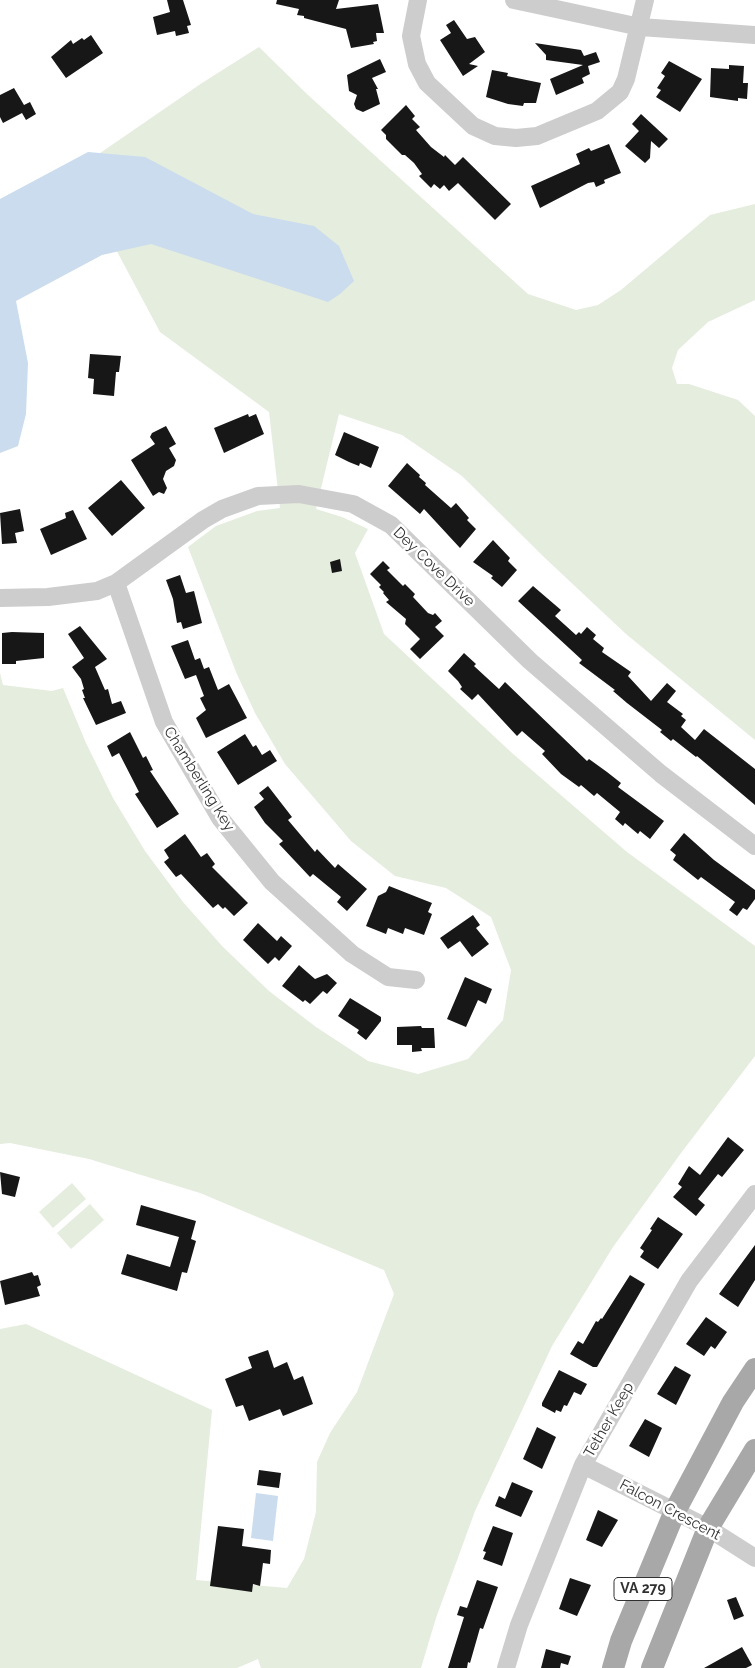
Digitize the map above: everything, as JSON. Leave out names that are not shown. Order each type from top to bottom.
[{"type":"main road","name":"VA 279","points":[[613,1668],[621,1641],[675,1511],[733,1402],[755,1369]]},
{"type":"main road","name":"VA 279","points":[[652,1668],[708,1528],[755,1450]]},
{"type":"street","points":[[418,0],[411,36],[417,64],[427,83],[473,126],[495,136],[516,138],[537,136],[597,111],[620,92],[626,79],[646,0]]},
{"type":"street","points":[[514,0],[640,27],[755,35]]},
{"type":"street","name":"Dey Cove Drive","points":[[0,598],[98,591],[116,583],[203,520],[222,509],[258,496],[299,494],[353,504],[392,525],[530,661],[661,774],[755,846]]},
{"type":"street","name":"Chamberling Key","points":[[116,583],[164,722],[220,818],[272,882],[352,954],[388,977],[416,980]]},
{"type":"street","name":"Tether Keep","points":[[506,1668],[519,1624],[583,1465],[689,1281],[755,1194]]},
{"type":"street","name":"Falcon Crescent","points":[[583,1465],[708,1528],[755,1558]]},
{"type":"green space","points":[[259,47],[308,95],[528,294],[576,310],[598,305],[621,290],[710,215],[755,204],[755,300],[708,322],[678,350],[672,368],[677,384],[689,384],[738,400],[755,416],[755,740],[626,634],[462,476],[402,435],[339,414],[316,509],[342,517],[368,529],[355,553],[384,634],[512,753],[627,852],[755,946],[755,1056],[681,1153],[613,1247],[552,1346],[475,1511],[436,1618],[421,1668],[261,1668],[258,1659],[237,1668],[0,1668],[0,1329],[26,1324],[212,1410],[196,1580],[287,1588],[304,1559],[316,1512],[317,1462],[330,1433],[357,1392],[394,1294],[384,1270],[200,1193],[89,1159],[10,1143],[0,1144],[0,673],[3,685],[52,691],[63,688],[86,743],[113,798],[145,851],[183,902],[223,947],[269,991],[316,1027],[368,1061],[418,1074],[468,1059],[503,1020],[511,970],[491,917],[446,888],[395,876],[351,841],[285,764],[255,713],[236,672],[188,547],[216,526],[257,511],[280,508],[269,412],[160,332],[74,171],[202,83]]},
{"type":"green space","points":[[72,1183],[86,1199],[53,1228],[39,1212]]},
{"type":"green space","points":[[90,1204],[104,1220],[71,1249],[57,1233]]},
{"type":"water","points":[[88,152],[145,157],[253,214],[314,226],[339,246],[354,281],[328,302],[151,244],[102,255],[16,301],[28,363],[26,414],[18,446],[0,453],[0,199]]},
{"type":"water","points":[[256,1493],[278,1496],[273,1541],[251,1538]]},
{"type":"building","points":[[167,0],[183,0],[191,25],[187,26],[189,33],[176,36],[175,31],[157,35],[153,17],[170,12]]},
{"type":"building","points":[[277,0],[339,0],[336,9],[378,4],[384,33],[376,33],[377,41],[373,42],[374,44],[351,48],[346,29],[304,18],[304,16],[297,15],[299,9],[276,4]]},
{"type":"building","points":[[454,20],[467,39],[475,37],[485,52],[469,64],[478,66],[463,76],[440,40],[451,33],[446,25]]},
{"type":"building","points":[[91,35],[103,53],[66,78],[51,57],[71,40],[73,44]]},
{"type":"building","points":[[535,43],[581,50],[584,56],[596,52],[600,62],[588,66],[590,74],[582,78],[584,83],[556,95],[550,79],[583,65],[546,60],[546,55]]},
{"type":"building","points":[[380,59],[386,72],[372,78],[378,89],[376,89],[380,104],[363,112],[356,109],[354,104],[357,95],[349,91],[347,75]]},
{"type":"building","points":[[669,61],[702,79],[680,112],[656,97],[661,90],[657,88],[665,76],[661,73]]},
{"type":"building","points":[[729,65],[744,66],[743,83],[748,83],[747,99],[738,98],[738,101],[710,97],[711,68],[729,69]]},
{"type":"building","points":[[492,70],[508,73],[507,76],[541,83],[536,103],[524,103],[523,106],[508,104],[486,97]]},
{"type":"building","points":[[14,88],[24,105],[30,102],[36,114],[26,120],[22,113],[3,123],[0,117],[0,95]]},
{"type":"building","points":[[406,105],[415,116],[412,119],[420,127],[416,130],[431,147],[444,157],[445,155],[455,165],[463,157],[511,204],[495,220],[458,183],[449,191],[444,185],[440,189],[434,184],[431,188],[419,176],[422,174],[414,163],[405,155],[402,155],[386,139],[386,135],[381,130]]},
{"type":"building","points":[[641,114],[668,139],[659,148],[651,141],[650,158],[645,163],[625,146],[639,131],[632,124]]},
{"type":"building","points":[[609,144],[621,173],[604,180],[605,183],[596,187],[594,182],[588,183],[540,208],[531,186],[580,164],[576,154],[589,148],[591,151]]},
{"type":"building","points":[[90,354],[121,356],[119,372],[116,372],[114,396],[93,394],[94,379],[88,378]]},
{"type":"building","points":[[248,414],[249,417],[256,414],[264,434],[224,453],[214,428]]},
{"type":"building","points":[[166,426],[176,444],[169,448],[176,460],[174,466],[166,471],[163,479],[167,488],[164,494],[159,492],[153,496],[131,460],[155,444],[150,437],[152,433]]},
{"type":"building","points":[[344,432],[379,447],[371,468],[360,463],[359,466],[335,455]]},
{"type":"building","points":[[407,463],[420,475],[419,477],[426,483],[425,485],[451,508],[456,503],[469,518],[467,520],[476,529],[460,548],[424,509],[420,514],[388,486]]},
{"type":"building","points":[[121,480],[145,508],[112,536],[88,508]]},
{"type":"building","points":[[20,509],[24,531],[15,533],[17,543],[2,544],[0,513]]},
{"type":"building","points":[[73,510],[87,539],[51,555],[40,529],[66,518],[65,513]]},
{"type":"building","points":[[493,540],[510,558],[508,561],[517,570],[502,587],[491,578],[493,576],[473,562]]},
{"type":"building","points":[[340,559],[342,571],[332,573],[330,562]]},
{"type":"building","points":[[383,561],[390,568],[387,570],[403,586],[405,584],[415,594],[413,597],[428,613],[433,615],[435,613],[442,621],[435,627],[444,636],[420,659],[410,649],[420,639],[405,624],[406,619],[386,602],[389,600],[379,587],[381,585],[370,574]]},
{"type":"building","points":[[180,575],[186,593],[194,591],[202,623],[183,629],[181,622],[177,623],[173,599],[166,580]]},
{"type":"building","points":[[533,586],[561,610],[555,616],[576,635],[579,632],[581,634],[587,627],[596,635],[593,639],[604,648],[602,652],[631,672],[628,676],[651,701],[667,683],[676,691],[667,702],[683,714],[681,716],[686,720],[681,727],[695,740],[704,729],[755,769],[755,805],[697,756],[673,739],[671,741],[660,732],[662,730],[613,691],[615,690],[579,663],[582,660],[518,601]]},
{"type":"building","points":[[80,626],[107,659],[95,667],[105,690],[108,689],[112,704],[121,701],[126,713],[96,725],[83,698],[85,698],[81,679],[72,667],[84,658],[68,634]]},
{"type":"building","points":[[2,633],[44,633],[44,658],[16,661],[16,664],[2,664]]},
{"type":"building","points":[[188,640],[195,660],[200,658],[204,669],[209,667],[218,690],[229,684],[247,718],[206,738],[196,718],[206,710],[200,698],[204,696],[196,675],[185,679],[171,646]]},
{"type":"building","points":[[464,653],[476,664],[474,666],[499,689],[505,682],[587,761],[589,759],[607,772],[621,783],[618,787],[664,821],[650,839],[640,831],[638,834],[625,823],[623,826],[615,819],[620,812],[597,793],[594,796],[581,785],[579,787],[561,774],[542,754],[545,751],[522,731],[517,736],[478,694],[472,700],[460,689],[462,687],[458,681],[448,671]]},
{"type":"building","points":[[130,732],[143,758],[146,756],[153,770],[150,771],[179,814],[157,828],[135,794],[139,792],[119,753],[112,757],[107,746]]},
{"type":"building","points":[[245,734],[253,747],[256,745],[262,755],[270,750],[277,761],[238,785],[217,752]]},
{"type":"building","points":[[268,786],[292,817],[288,820],[315,852],[317,849],[335,868],[338,864],[367,889],[347,911],[337,902],[341,897],[313,874],[310,877],[279,844],[283,841],[265,823],[254,807],[264,799],[259,793]]},
{"type":"building","points":[[684,833],[714,860],[755,890],[755,899],[747,910],[743,908],[737,916],[729,910],[735,902],[701,877],[698,880],[673,860],[676,855],[670,850]]},
{"type":"building","points":[[185,834],[201,857],[207,853],[215,864],[212,867],[248,903],[234,916],[225,907],[223,909],[218,904],[213,908],[181,874],[176,877],[164,862],[169,858],[164,850]]},
{"type":"building","points":[[389,886],[432,903],[428,912],[432,914],[424,935],[405,928],[403,934],[388,928],[386,934],[366,926],[378,896],[386,892]]},
{"type":"building","points":[[473,915],[480,925],[476,928],[489,944],[472,957],[460,941],[448,949],[440,938]]},
{"type":"building","points":[[258,923],[277,941],[281,936],[292,946],[279,961],[275,957],[268,964],[243,940]]},
{"type":"building","points":[[299,965],[315,979],[327,974],[337,983],[327,994],[323,991],[310,1004],[305,1000],[303,1002],[282,986]]},
{"type":"building","points":[[465,977],[492,989],[486,1004],[478,1000],[466,1027],[447,1019]]},
{"type":"building","points":[[350,998],[381,1017],[381,1021],[366,1040],[357,1033],[359,1030],[338,1016]]},
{"type":"building","points":[[421,1026],[422,1028],[434,1028],[435,1048],[421,1048],[422,1051],[412,1052],[412,1045],[397,1045],[397,1027]]},
{"type":"building","points":[[728,1137],[744,1150],[722,1177],[718,1174],[698,1199],[705,1205],[696,1216],[673,1197],[682,1187],[678,1184],[689,1166],[700,1175]]},
{"type":"building","points":[[0,1172],[20,1177],[15,1197],[2,1194]]},
{"type":"building","points":[[141,1205],[196,1221],[191,1239],[196,1241],[187,1273],[182,1272],[177,1291],[121,1274],[127,1254],[170,1267],[179,1237],[136,1225]]},
{"type":"building","points":[[658,1217],[683,1234],[658,1269],[640,1257],[644,1251],[640,1248]]},
{"type":"building","points":[[755,1245],[755,1280],[738,1307],[719,1294]]},
{"type":"building","points":[[32,1272],[34,1276],[38,1275],[41,1285],[37,1287],[40,1296],[5,1305],[0,1281]]},
{"type":"building","points":[[630,1275],[645,1284],[597,1367],[593,1367],[570,1354],[578,1341],[583,1344],[596,1321],[598,1322],[602,1319]]},
{"type":"building","points":[[706,1317],[727,1332],[715,1349],[711,1346],[704,1356],[686,1344]]},
{"type":"building","points":[[268,1350],[274,1368],[287,1362],[294,1380],[303,1376],[313,1404],[283,1416],[280,1409],[249,1421],[243,1405],[236,1407],[225,1379],[252,1368],[248,1357]]},
{"type":"building","points":[[675,1366],[691,1375],[676,1405],[657,1394]]},
{"type":"building","points":[[559,1370],[587,1384],[581,1395],[574,1392],[567,1406],[564,1405],[561,1412],[556,1410],[555,1413],[542,1406],[542,1403]]},
{"type":"building","points":[[645,1419],[662,1428],[649,1457],[629,1446]]},
{"type":"building","points":[[537,1427],[556,1437],[542,1469],[523,1459]]},
{"type":"building","points":[[259,1470],[281,1473],[279,1488],[257,1485]]},
{"type":"building","points":[[512,1482],[533,1491],[521,1517],[495,1506],[499,1496],[505,1499]]},
{"type":"building","points":[[598,1510],[618,1520],[602,1547],[586,1540]]},
{"type":"building","points":[[218,1526],[244,1529],[242,1546],[271,1550],[270,1564],[263,1563],[260,1586],[253,1584],[252,1592],[210,1586]]},
{"type":"building","points":[[493,1526],[513,1533],[502,1566],[483,1559],[486,1552],[483,1551]]},
{"type":"building","points":[[570,1578],[591,1585],[577,1616],[559,1609]]},
{"type":"building","points":[[477,1580],[498,1587],[483,1629],[480,1628],[467,1668],[448,1668],[464,1617],[457,1615],[460,1606],[467,1608]]},
{"type":"building","points":[[736,1597],[744,1616],[734,1620],[727,1600]]},
{"type":"building","points":[[742,1647],[752,1665],[746,1668],[704,1668]]},
{"type":"building","points":[[546,1649],[571,1656],[568,1665],[561,1663],[560,1668],[541,1668]]}]
